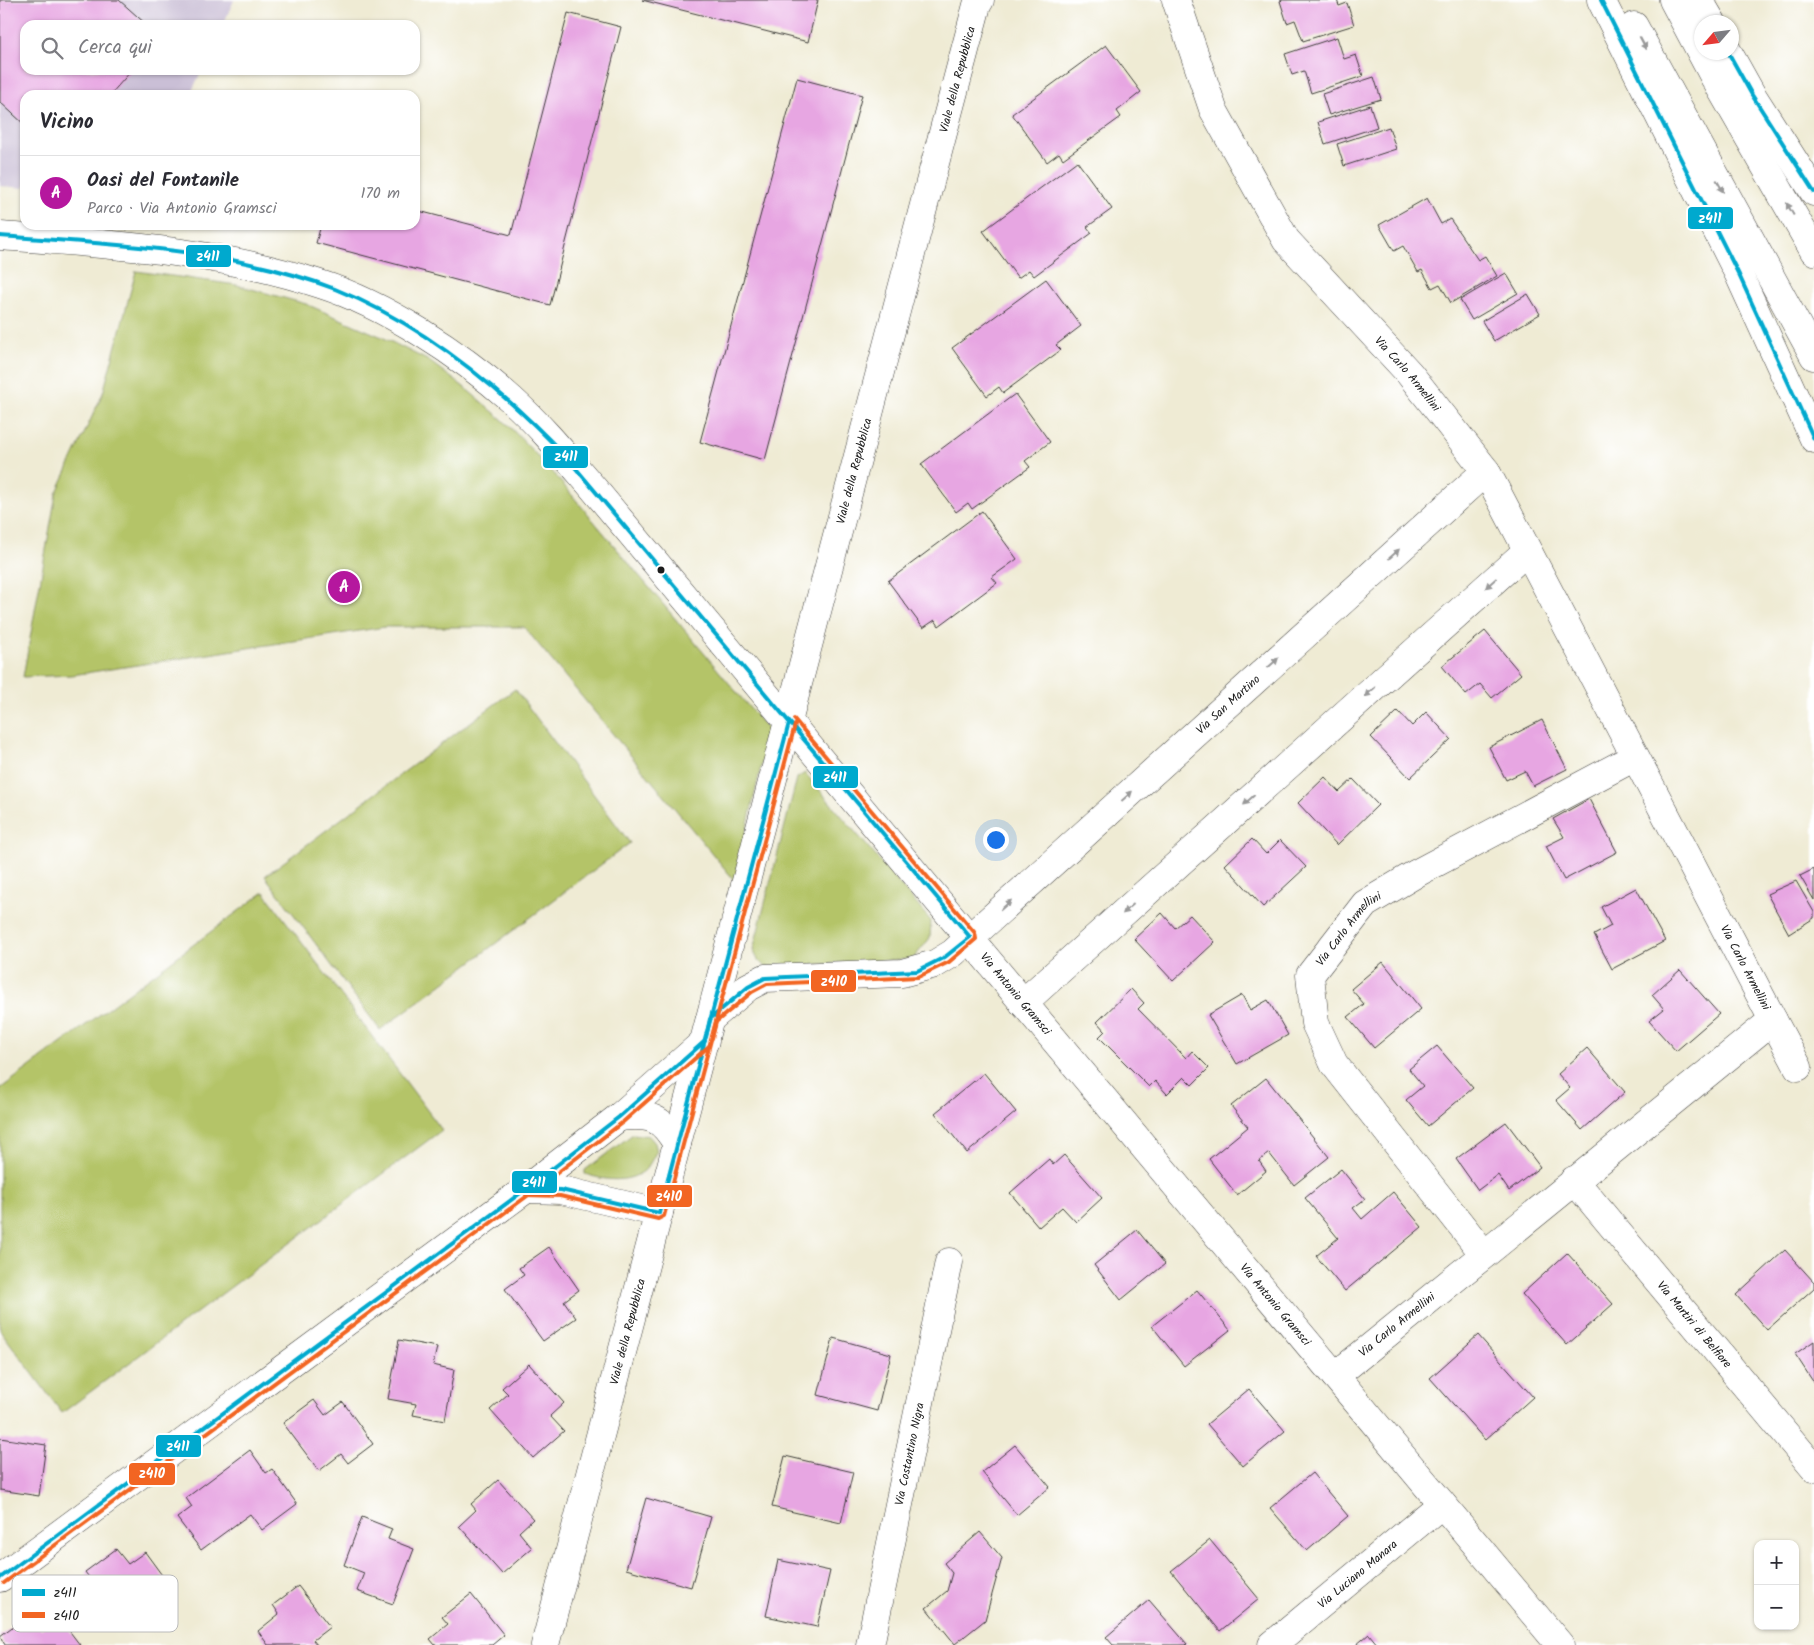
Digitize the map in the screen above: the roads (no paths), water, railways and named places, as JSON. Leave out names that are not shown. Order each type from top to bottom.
[{"type":"main road","name":"Viale della Repubblica","points":[[545,1645],[789,723],[976,5],[980,0]]},
{"type":"main road","name":"Via Carlo Armellini","points":[[1176,0],[1213,109],[1286,240],[1409,373],[1486,471],[1798,1067]]},
{"type":"main road","points":[[1601,0],[1739,275],[1814,439]]},
{"type":"main road","points":[[1620,0],[1814,356]]},
{"type":"main road","points":[[1674,0],[1714,77],[1814,251]]},
{"type":"main road","points":[[1699,0],[1708,15]]},
{"type":"main road","points":[[1733,60],[1766,118],[1814,192]]},
{"type":"main road","name":"Via Antonio Gramsci","points":[[0,236],[117,244],[200,254],[276,271],[322,284],[363,302],[448,350],[513,401],[594,489],[1560,1645]]},
{"type":"main road","name":"Via San Martino","points":[[970,937],[1486,471]]},
{"type":"main road","points":[[1023,1003],[1527,551]]},
{"type":"main road","name":"Via Carlo Armellini","points":[[1484,1254],[1334,1064],[1315,1023],[1310,974],[1365,904],[1417,872],[1635,757]]},
{"type":"main road","points":[[0,1578],[619,1117],[708,1030],[748,987],[765,978],[917,971],[953,953],[970,937]]},
{"type":"main road","points":[[730,944],[752,971],[765,978]]},
{"type":"main road","name":"Via Carlo Armellini","points":[[1335,1376],[1773,1020]]},
{"type":"main road","points":[[619,1117],[648,1115],[658,1120],[670,1131],[677,1144]]},
{"type":"main road","name":"Via Martiri di Belfiore","points":[[1574,1180],[1814,1468]]},
{"type":"main road","points":[[526,1188],[561,1190],[659,1213]]},
{"type":"main road","name":"Via Costantino Nigra","points":[[870,1645],[949,1262]]},
{"type":"main road","name":"Via Luciano Manara","points":[[1272,1645],[1442,1504]]},
{"type":"place","name":"Oasi del Fontanile","points":[[344,587]]}]
